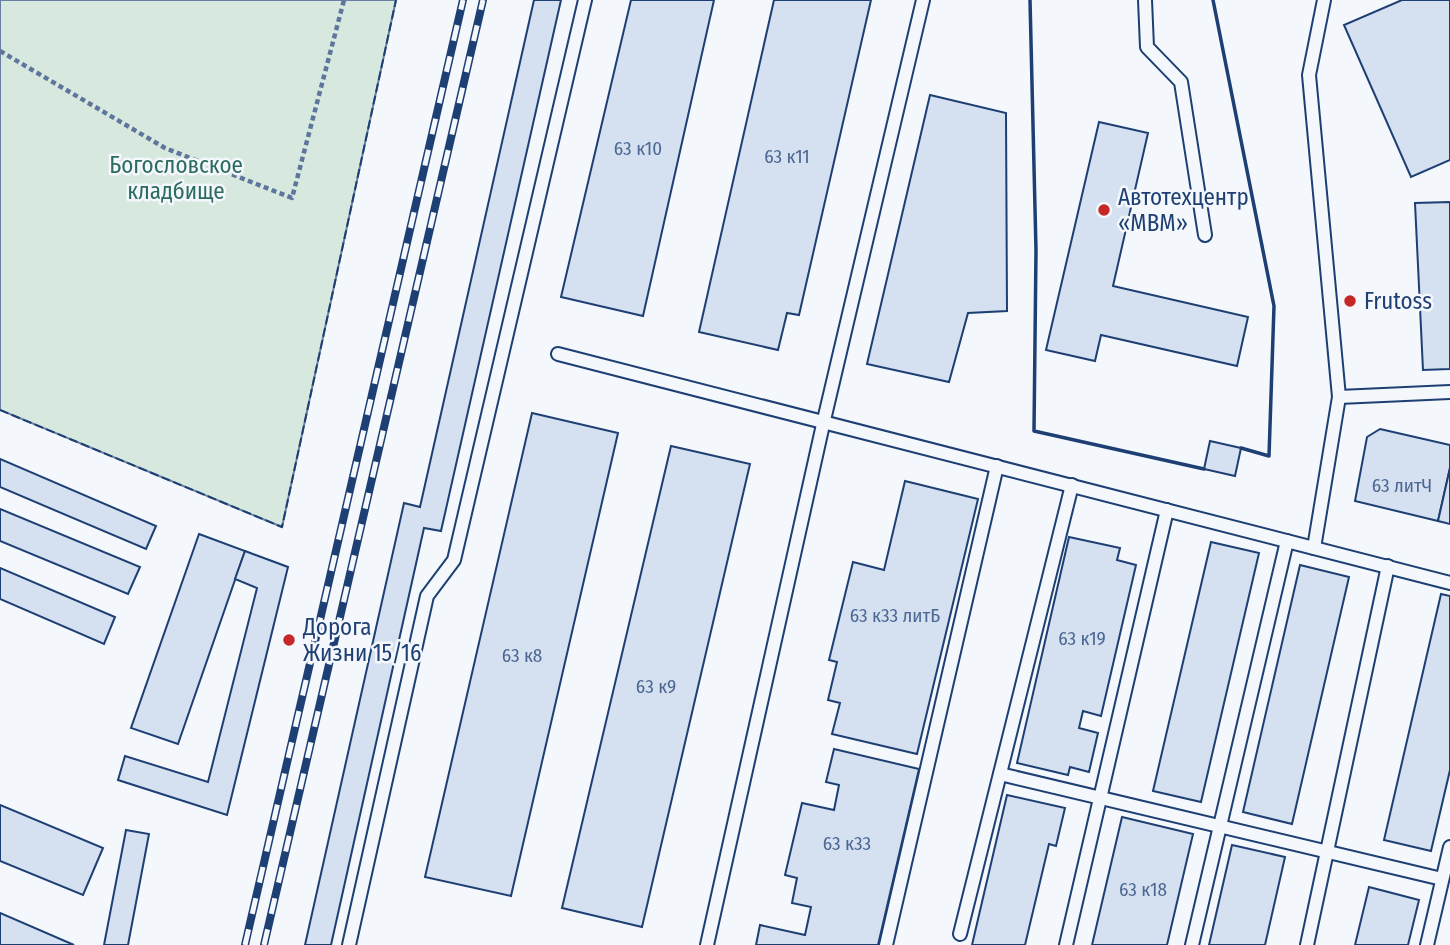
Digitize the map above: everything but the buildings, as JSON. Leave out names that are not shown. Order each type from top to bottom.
[{"type":"lane","points":[[349,945],[427,596],[454,560],[585,0]]},
{"type":"lane","points":[[707,945],[824,420],[923,0]]},
{"type":"lane","points":[[1145,0],[1147,47],[1181,82],[1205,235]]},
{"type":"lane","points":[[1314,548],[1339,397],[1309,75],[1322,1]]},
{"type":"lane","points":[[558,354],[824,420],[1450,583]]},
{"type":"lane","points":[[1339,397],[1450,392]]},
{"type":"lane","points":[[886,945],[996,466]]},
{"type":"lane","points":[[960,934],[1072,485]]},
{"type":"lane","points":[[1066,945],[1167,510]]},
{"type":"lane","points":[[1192,945],[1286,541]]},
{"type":"lane","points":[[1307,945],[1388,566]]},
{"type":"lane","points":[[1000,774],[1442,879]]},
{"type":"lane","points":[[1427,945],[1450,847]]},
{"type":"path","points":[[0,51],[165,148],[292,198],[344,0]]},
{"type":"green space","name":"Богословское кладбище","points":[[0,0],[396,0],[282,527],[0,410]]},
{"type":"railway","points":[[245,945],[463,0]]},
{"type":"railway","points":[[264,945],[483,0]]},
{"type":"fence","points":[[0,410],[282,527],[396,0]]},
{"type":"wall","points":[[1030,0],[1036,250],[1034,431],[1204,469]]},
{"type":"wall","points":[[1213,0],[1274,306],[1269,456],[1241,448]]},
{"type":"place","name":"Автотехцентр «МВМ»","points":[[1104,210]]},
{"type":"place","name":"Frutoss","points":[[1350,301]]},
{"type":"place","name":"Дорога Жизни 15/16","points":[[289,640]]}]
